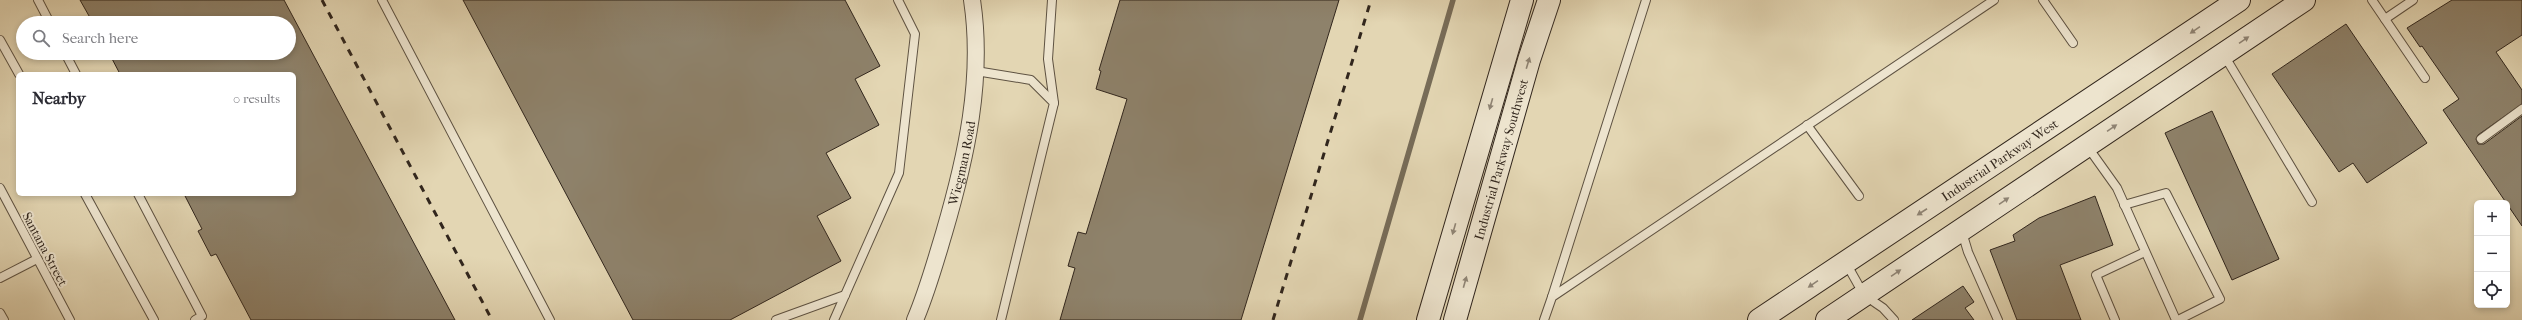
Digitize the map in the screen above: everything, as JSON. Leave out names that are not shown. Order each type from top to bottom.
[{"type":"main road","name":"Industrial Parkway Southwest","points":[[1428,320],[1522,0]]},
{"type":"main road","name":"Industrial Parkway Southwest","points":[[1455,320],[1529,60],[1549,0]]},
{"type":"main road","name":"Industrial Parkway West","points":[[1759,320],[2240,0]]},
{"type":"main road","points":[[1827,320],[2304,0]]},
{"type":"street","name":"Wiegman Road","points":[[915,320],[925,295],[958,186],[970,129],[976,71],[972,0]]},
{"type":"lane","points":[[38,0],[46,16]]},
{"type":"lane","points":[[382,0],[550,320]]},
{"type":"lane","points":[[834,320],[899,173],[915,34],[898,0]]},
{"type":"lane","points":[[1001,320],[1054,103],[1048,59],[1052,0]]},
{"type":"lane","points":[[1552,297],[1994,0]]},
{"type":"lane","points":[[2043,0],[2074,43]]},
{"type":"lane","points":[[2372,0],[2425,78]]},
{"type":"lane","points":[[2385,19],[2413,0]]},
{"type":"lane","points":[[1544,320],[1648,1]]},
{"type":"lane","points":[[0,40],[18,72]]},
{"type":"lane","points":[[2223,54],[2312,202]]},
{"type":"lane","points":[[69,60],[75,72]]},
{"type":"lane","points":[[976,71],[1031,80],[1054,103]]},
{"type":"lane","points":[[2481,139],[2522,109]]},
{"type":"lane","points":[[1807,125],[1859,196]]},
{"type":"lane","points":[[2087,145],[2116,188],[2177,320],[2220,298],[2166,193],[2124,205]]},
{"type":"lane","name":"Santana Street","points":[[0,188],[70,320]]},
{"type":"lane","points":[[86,196],[154,320]]},
{"type":"lane","points":[[139,196],[202,316],[195,320]]},
{"type":"lane","points":[[1961,230],[1968,252],[1998,320]]},
{"type":"lane","points":[[2115,320],[2096,275],[2145,252]]},
{"type":"lane","points":[[0,278],[37,259]]},
{"type":"lane","points":[[1845,262],[1864,295],[1883,308],[1894,320]]},
{"type":"lane","points":[[776,320],[845,295]]},
{"type":"lane","points":[[0,313],[4,320]]},
{"type":"building","points":[[80,0],[284,0],[293,16],[89,16]]},
{"type":"building","points":[[463,0],[845,0],[880,66],[855,79],[879,125],[826,153],[851,198],[817,216],[841,261],[730,320],[633,320]]},
{"type":"building","points":[[1120,0],[1339,0],[1241,320],[1060,320],[1075,268],[1068,266],[1078,232],[1086,234],[1127,99],[1096,89],[1101,71],[1099,70]]},
{"type":"building","points":[[2452,0],[2522,0],[2522,35],[2496,52],[2522,90],[2522,104],[2478,135],[2476,139],[2478,144],[2484,144],[2522,116],[2522,226],[2510,208],[2510,200],[2504,200],[2443,110],[2459,99],[2422,46],[2420,47],[2407,28]]},
{"type":"building","points":[[296,22],[455,320],[251,320],[216,254],[211,256],[198,231],[202,229],[185,196],[296,196],[296,72],[119,72],[113,60],[296,60]]},
{"type":"building","points":[[2346,24],[2427,143],[2367,183],[2353,163],[2339,172],[2272,74]]},
{"type":"building","points":[[2212,111],[2279,259],[2232,280],[2165,133]]},
{"type":"building","points":[[2095,196],[2113,245],[2060,265],[2081,320],[2017,320],[1990,250],[2015,241],[2013,235],[2039,218]]},
{"type":"building","points":[[1963,286],[1974,302],[1965,308],[1974,320],[1912,320]]},
{"type":"waterway","points":[[1360,320],[1453,0]]},
{"type":"railway","points":[[322,0],[492,320]]},
{"type":"railway","points":[[1273,320],[1371,0]]}]
